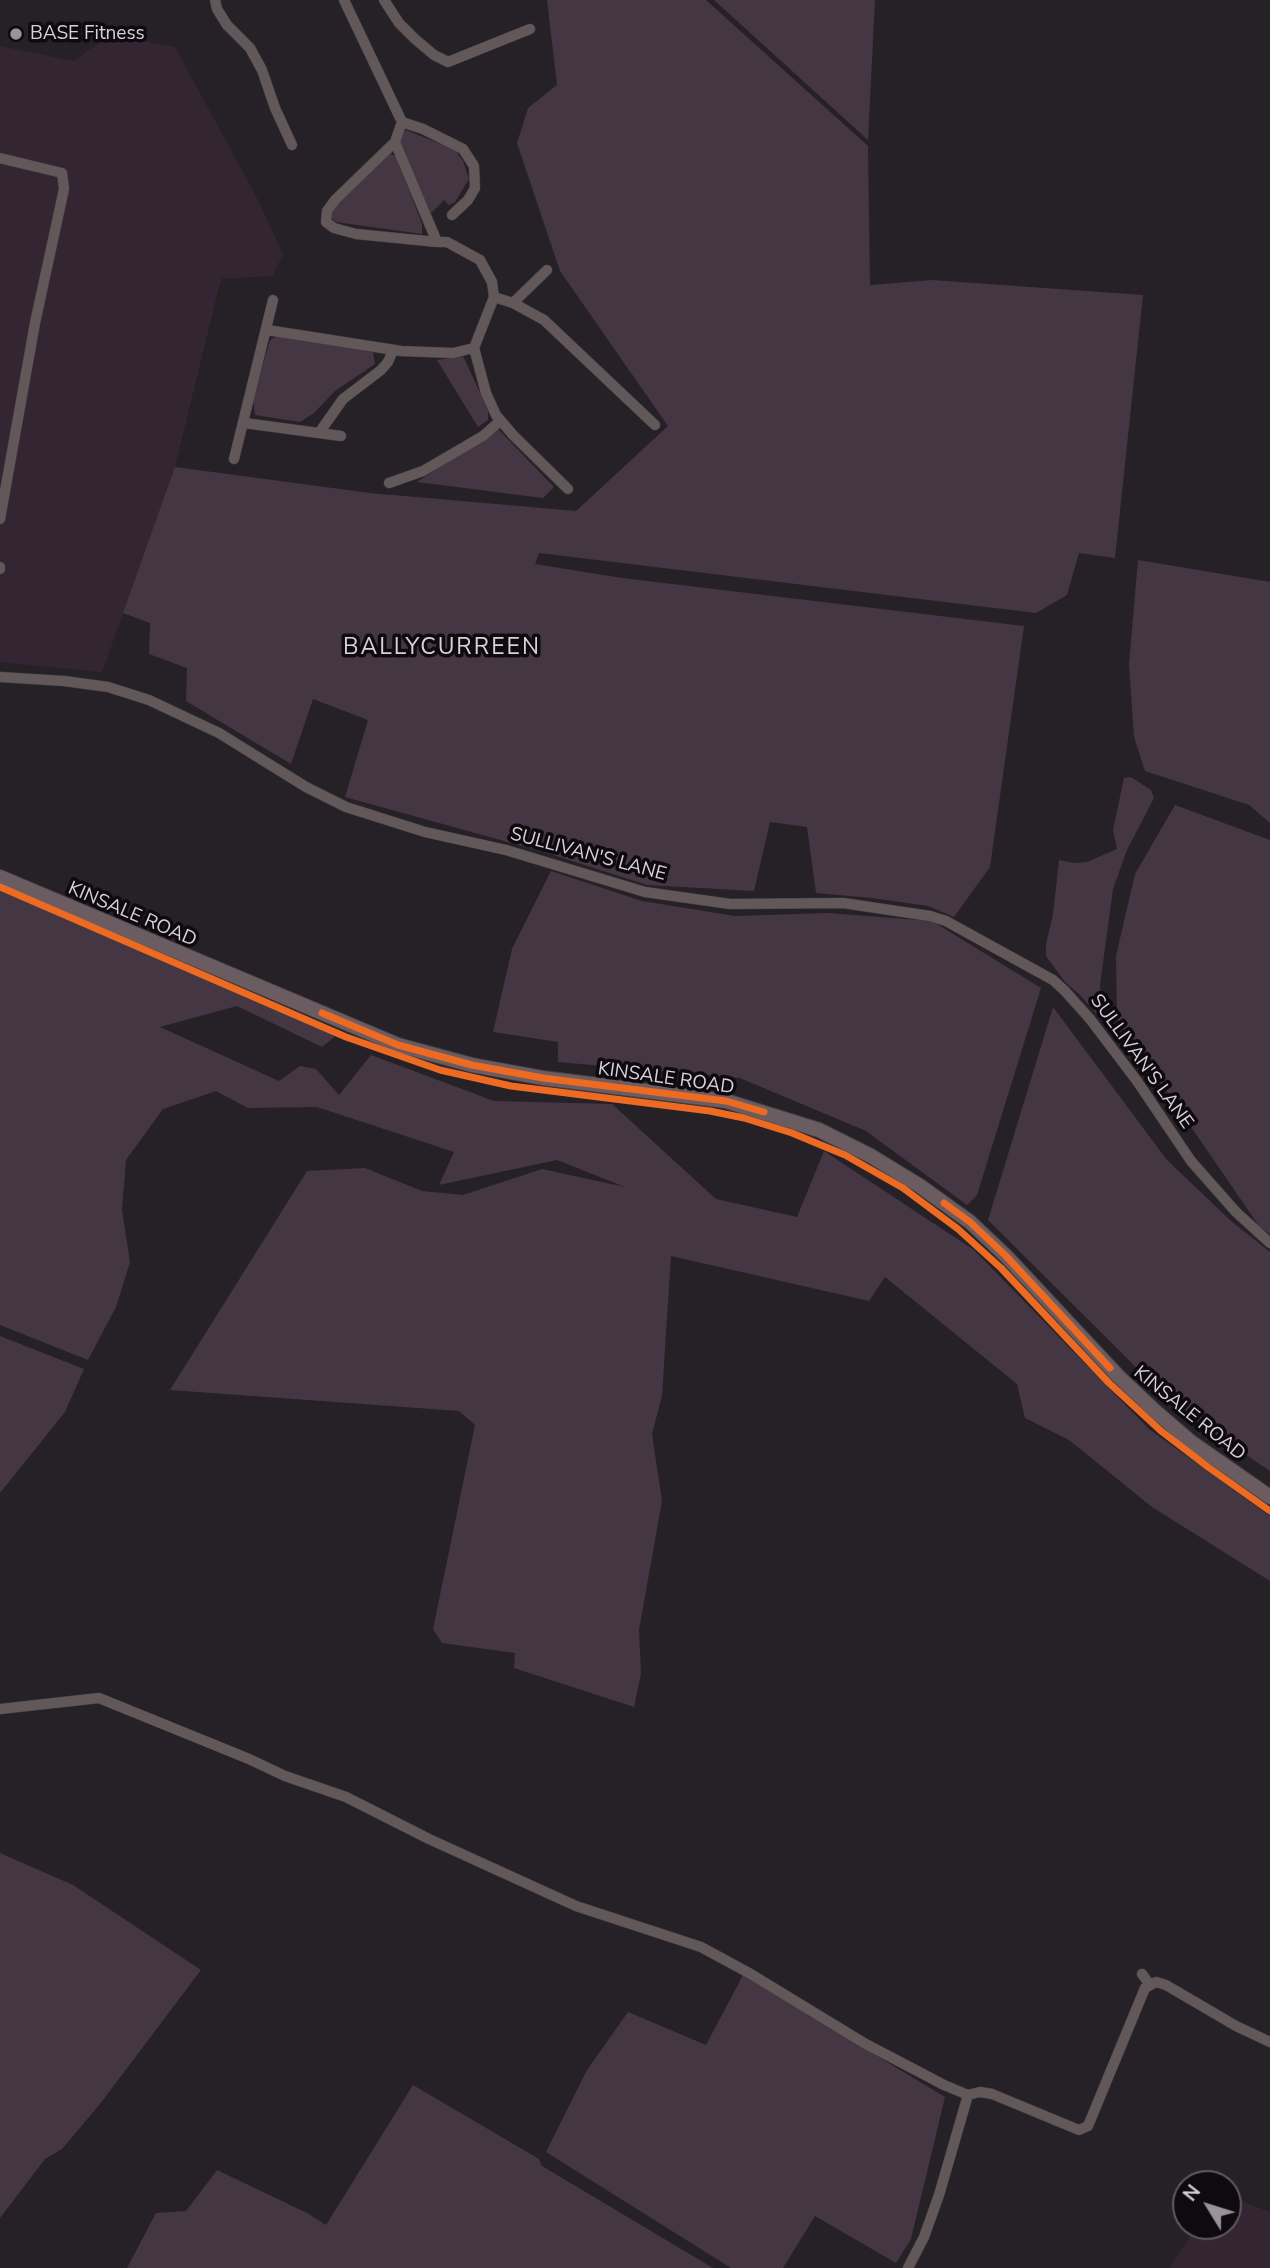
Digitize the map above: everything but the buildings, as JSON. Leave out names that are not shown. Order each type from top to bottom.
[{"type":"highway","name":"KINSALE ROAD","points":[[0,877],[398,1045],[472,1066],[543,1079],[647,1089],[726,1101],[819,1130],[871,1156],[920,1186],[970,1222],[1006,1255],[1118,1376],[1155,1411],[1191,1442],[1270,1497]]},
{"type":"street","points":[[215,0],[227,25],[250,48],[262,70],[292,145]]},
{"type":"street","points":[[344,0],[402,122],[463,149],[474,166],[475,188],[468,200],[452,215]]},
{"type":"street","points":[[384,0],[399,23],[434,55],[448,62],[530,29]]},
{"type":"street","points":[[402,122],[395,142],[333,202],[327,211],[326,222],[334,228],[356,234],[447,242],[480,260],[492,282],[494,297],[474,348],[486,393],[500,421],[568,489]]},
{"type":"street","points":[[395,142],[437,242]]},
{"type":"street","points":[[0,158],[62,173],[64,189],[30,348],[0,519]]},
{"type":"street","points":[[513,303],[547,270]]},
{"type":"street","points":[[494,297],[513,303],[544,320],[655,425]]},
{"type":"street","points":[[234,459],[273,300]]},
{"type":"street","points":[[267,330],[393,350],[453,353],[474,348]]},
{"type":"street","points":[[319,433],[343,399],[381,370],[393,350]]},
{"type":"street","points":[[389,483],[426,469],[483,436],[500,421]]},
{"type":"street","points":[[244,423],[341,436]]},
{"type":"street","name":"SULLIVAN'S LANE","points":[[0,677],[108,687],[149,700],[219,733],[306,787],[346,807],[425,832],[506,850],[645,892],[730,904],[843,903],[930,916],[946,921],[1053,980],[1065,991],[1137,1081],[1191,1161],[1236,1212],[1270,1243]]},
{"type":"street","points":[[0,1709],[99,1698],[285,1776],[346,1797],[429,1839],[576,1906],[701,1947],[864,2043],[935,2081],[968,2095],[979,2092],[992,2094],[1079,2130],[1087,2126],[1145,1988],[1156,1982],[1270,2042]]},
{"type":"street","points":[[1142,1974],[1150,1985]]},
{"type":"street","points":[[908,2268],[936,2206],[968,2095]]},
{"type":"shaded area","points":[[547,0],[706,0],[868,146],[870,285],[932,280],[1143,295],[1115,558],[1079,553],[1067,595],[1036,613],[539,553],[535,564],[622,578],[1024,626],[990,867],[954,917],[928,906],[816,893],[807,827],[770,822],[754,891],[647,885],[544,852],[345,797],[368,720],[313,699],[291,764],[186,701],[187,668],[149,654],[150,623],[123,613],[175,467],[370,493],[576,511],[668,426],[560,271],[517,143],[528,108],[557,85]]},
{"type":"shaded area","points":[[714,0],[875,0],[868,140]]},
{"type":"shaded area","points":[[111,35],[175,47],[256,196],[283,254],[273,276],[221,279],[173,475],[102,672],[0,662],[0,46],[73,61]]},
{"type":"shaded area","points":[[406,130],[455,150],[463,161],[469,179],[455,202],[449,205],[444,200],[430,214],[399,139]]},
{"type":"shaded area","points":[[390,154],[396,156],[422,224],[422,234],[336,222],[331,217],[332,209]]},
{"type":"shaded area","points":[[279,335],[373,352],[375,364],[335,391],[314,413],[300,422],[255,415],[253,399],[270,340]]},
{"type":"shaded area","points":[[463,356],[488,410],[488,420],[478,427],[437,360]]},
{"type":"shaded area","points":[[498,429],[554,487],[543,498],[417,482]]},
{"type":"shaded area","points":[[1138,560],[1270,582],[1270,823],[1249,805],[1145,771],[1134,737],[1129,664]]},
{"type":"shaded area","points":[[1131,777],[1151,790],[1154,798],[1127,850],[1113,889],[1100,985],[1102,1020],[1065,982],[1046,956],[1046,944],[1053,914],[1059,860],[1087,862],[1117,849],[1113,830],[1124,778]]},
{"type":"shaded area","points":[[1175,805],[1270,840],[1270,1234],[1259,1226],[1117,1019],[1116,956],[1135,874]]},
{"type":"shaded area","points":[[551,871],[642,901],[735,916],[828,913],[932,921],[1041,988],[977,1195],[967,1205],[866,1131],[740,1078],[558,1062],[558,1042],[493,1032],[512,949]]},
{"type":"shaded area","points":[[0,886],[338,1034],[322,1047],[237,1006],[160,1027],[279,1081],[300,1066],[316,1069],[339,1095],[371,1055],[494,1101],[612,1104],[716,1199],[797,1217],[824,1151],[974,1250],[1149,1429],[1270,1516],[1270,1581],[1152,1507],[1069,1440],[1025,1418],[1017,1384],[885,1277],[869,1301],[671,1256],[662,1396],[652,1434],[662,1501],[639,1630],[641,1673],[634,1707],[514,1668],[515,1653],[442,1643],[433,1629],[475,1425],[459,1411],[170,1390],[307,1171],[365,1168],[422,1191],[463,1195],[542,1169],[625,1187],[557,1160],[439,1185],[454,1152],[317,1107],[248,1108],[216,1091],[163,1109],[126,1160],[122,1210],[130,1262],[116,1307],[88,1360],[0,1325]]},
{"type":"shaded area","points":[[1053,1007],[1167,1160],[1231,1221],[1270,1252],[1270,1471],[1177,1408],[988,1220]]},
{"type":"shaded area","points":[[0,1336],[84,1369],[65,1412],[0,1493]]},
{"type":"shaded area","points":[[0,1853],[73,1885],[201,1970],[100,2104],[62,2149],[45,2159],[0,2218]]},
{"type":"shaded area","points":[[743,1975],[945,2097],[911,2239],[896,2263],[815,2216],[783,2268],[731,2268],[546,2152],[587,2070],[628,2012],[706,2045]]},
{"type":"shaded area","points":[[413,2085],[539,2159],[542,2166],[713,2268],[127,2268],[156,2213],[186,2211],[217,2170],[307,2213],[326,2225]]},
{"type":"shaded area","points":[[1242,2201],[1270,2212],[1270,2268],[1169,2268],[1188,2240],[1242,2240]]},
{"type":"cycle path","points":[[0,887],[346,1037],[440,1070],[511,1086],[710,1111],[744,1118],[792,1133],[845,1155],[903,1188],[958,1229],[1001,1268],[1109,1383],[1161,1431],[1270,1511]]},
{"type":"cycle path","points":[[322,1013],[398,1045],[472,1065],[543,1078],[726,1101],[764,1112]]},
{"type":"cycle path","points":[[944,1203],[970,1222],[1006,1256],[1110,1368]]},
{"type":"place","name":"BASE Fitness","points":[[16,34]]},
{"type":"district","name":"BALLYCURREEN","points":[[442,648]]}]
